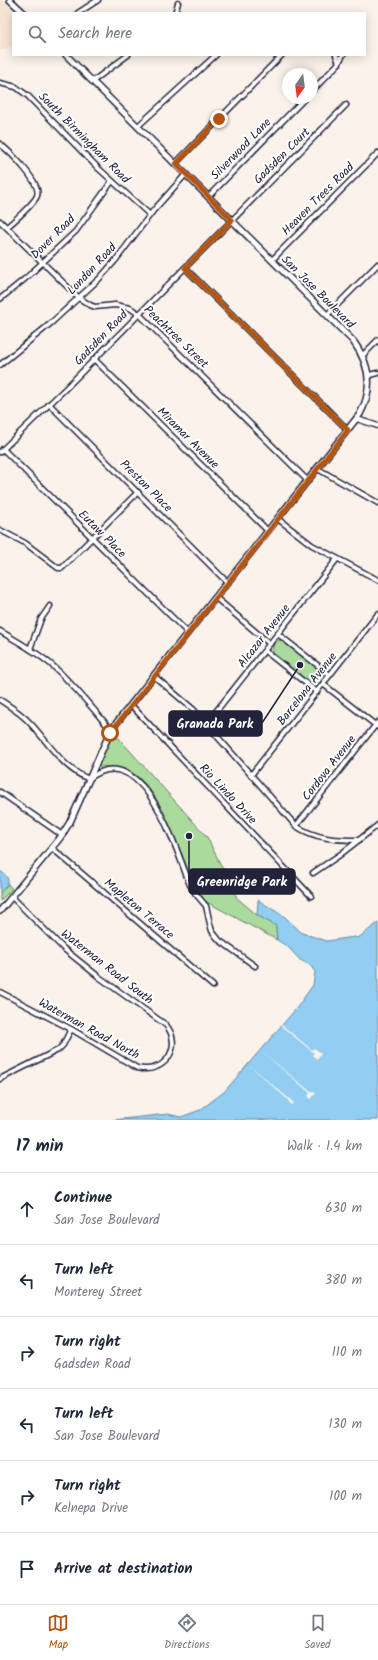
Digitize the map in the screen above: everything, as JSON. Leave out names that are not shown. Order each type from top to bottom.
[{"type":"street","points":[[10,0],[23,12]]},
{"type":"street","points":[[80,12],[98,0]]},
{"type":"street","points":[[175,12],[178,3]]},
{"type":"street","name":"San Jose Boulevard","points":[[0,911],[52,848],[70,822],[111,730],[348,430],[357,418],[366,400],[369,389],[369,375],[363,355],[353,341],[67,56]]},
{"type":"street","points":[[93,81],[127,56]]},
{"type":"street","points":[[138,126],[215,56]]},
{"type":"street","points":[[176,164],[281,56]]},
{"type":"street","points":[[336,56],[338,64]]},
{"type":"street","points":[[318,85],[338,64],[342,56]]},
{"type":"street","name":"South Birmingham Road","points":[[0,83],[16,87],[28,96],[112,181],[150,215]]},
{"type":"street","name":"Silverwood Lane","points":[[208,197],[299,104]]},
{"type":"street","name":"Gadsden Court","points":[[232,220],[346,106]]},
{"type":"street","points":[[0,144],[30,176],[38,188],[36,198],[7,228]]},
{"type":"street","name":"Heaven Trees Road","points":[[272,260],[378,153]]},
{"type":"street","name":"London Road","points":[[0,365],[79,298],[115,262],[150,215],[186,174]]},
{"type":"street","name":"Dover Road","points":[[0,299],[76,230],[112,181]]},
{"type":"street","name":"Gadsden Road","points":[[1,450],[49,404],[232,220]]},
{"type":"street","name":"Peachtree Street","points":[[0,221],[79,298],[95,307],[115,305],[130,308],[139,314],[308,481]]},
{"type":"street","points":[[327,315],[378,264]]},
{"type":"street","points":[[185,268],[348,430]]},
{"type":"street","points":[[363,355],[378,340]]},
{"type":"street","name":"Miramar Avenue","points":[[94,359],[268,531]]},
{"type":"street","points":[[369,375],[378,373]]},
{"type":"street","name":"Preston Place","points":[[49,404],[228,583]]},
{"type":"street","points":[[357,418],[378,426]]},
{"type":"street","name":"Eutaw Place","points":[[1,450],[188,633]]},
{"type":"street","points":[[318,468],[378,503]]},
{"type":"street","points":[[0,530],[25,543],[58,568],[62,568],[138,492]]},
{"type":"street","points":[[278,519],[304,540],[378,580]]},
{"type":"street","name":"Alcazar Avenue","points":[[206,724],[337,559]]},
{"type":"street","points":[[216,598],[270,644]]},
{"type":"street","points":[[30,649],[41,619],[50,606]]},
{"type":"street","name":"Barcelona Avenue","points":[[251,775],[378,614]]},
{"type":"street","points":[[0,631],[30,649],[53,666],[111,730]]},
{"type":"street","points":[[278,634],[330,675]]},
{"type":"street","points":[[265,650],[317,692]]},
{"type":"street","points":[[154,676],[182,699],[206,724],[296,826],[325,839],[359,840]]},
{"type":"street","points":[[323,684],[377,725]]},
{"type":"street","points":[[0,700],[15,709],[30,722],[69,766],[80,775],[89,779],[104,770],[119,770],[134,777],[154,801],[166,825],[190,885],[195,894],[206,906],[212,931],[219,940],[255,966]]},
{"type":"street","name":"Rio Lindo Drive","points":[[131,705],[311,896]]},
{"type":"street","name":"Cordova Avenue","points":[[296,826],[377,725]]},
{"type":"street","points":[[0,792],[62,835]]},
{"type":"street","points":[[313,873],[378,825]]},
{"type":"street","name":"Mapleton Terrace","points":[[52,848],[213,986]]},
{"type":"street","name":"Waterman Road South","points":[[12,897],[64,949],[99,977],[166,1025],[171,1032],[173,1042],[172,1051],[168,1059]]},
{"type":"street","name":"Waterman Road North","points":[[0,992],[71,1029],[137,1068],[154,1069],[168,1059]]},
{"type":"street","points":[[0,1079],[58,1050],[71,1029]]},
{"type":"shaded area","points":[[0,0],[2,0],[15,12],[12,12],[12,46],[0,51]]},
{"type":"green space","points":[[281,640],[324,673],[323,679],[320,683],[310,683],[273,653],[274,644],[276,641]]},
{"type":"green space","points":[[115,734],[207,837],[237,898],[257,915],[276,926],[277,940],[205,901],[185,863],[166,816],[154,795],[139,778],[121,768],[99,767],[103,754]]},
{"type":"green space","points":[[8,884],[12,889],[0,901],[0,893]]},
{"type":"water","points":[[0,871],[7,877],[8,882],[0,893]]},
{"type":"water","points":[[258,900],[285,917],[302,933],[327,941],[354,937],[358,938],[378,923],[378,1120],[113,1120],[168,1114],[181,1117],[200,1110],[224,1092],[295,1010],[313,985],[315,972],[310,965],[300,960],[288,947],[277,940],[276,926],[257,915]]},
{"type":"pier","points":[[282,1025],[312,1050],[314,1048],[321,1053],[317,1059],[313,1055],[314,1053],[281,1026]]},
{"type":"pier","points":[[260,1050],[311,1092],[313,1091],[316,1093],[311,1099],[308,1096],[310,1093]]},
{"type":"pier","points":[[248,1064],[294,1103],[292,1105]]},
{"type":"place","name":"Granada Park","points":[[300,665]]},
{"type":"place","name":"Greenridge Park","points":[[189,836]]},
{"type":"route","points":[[110,733],[348,430],[185,268],[232,220],[176,164],[219,119]]}]
